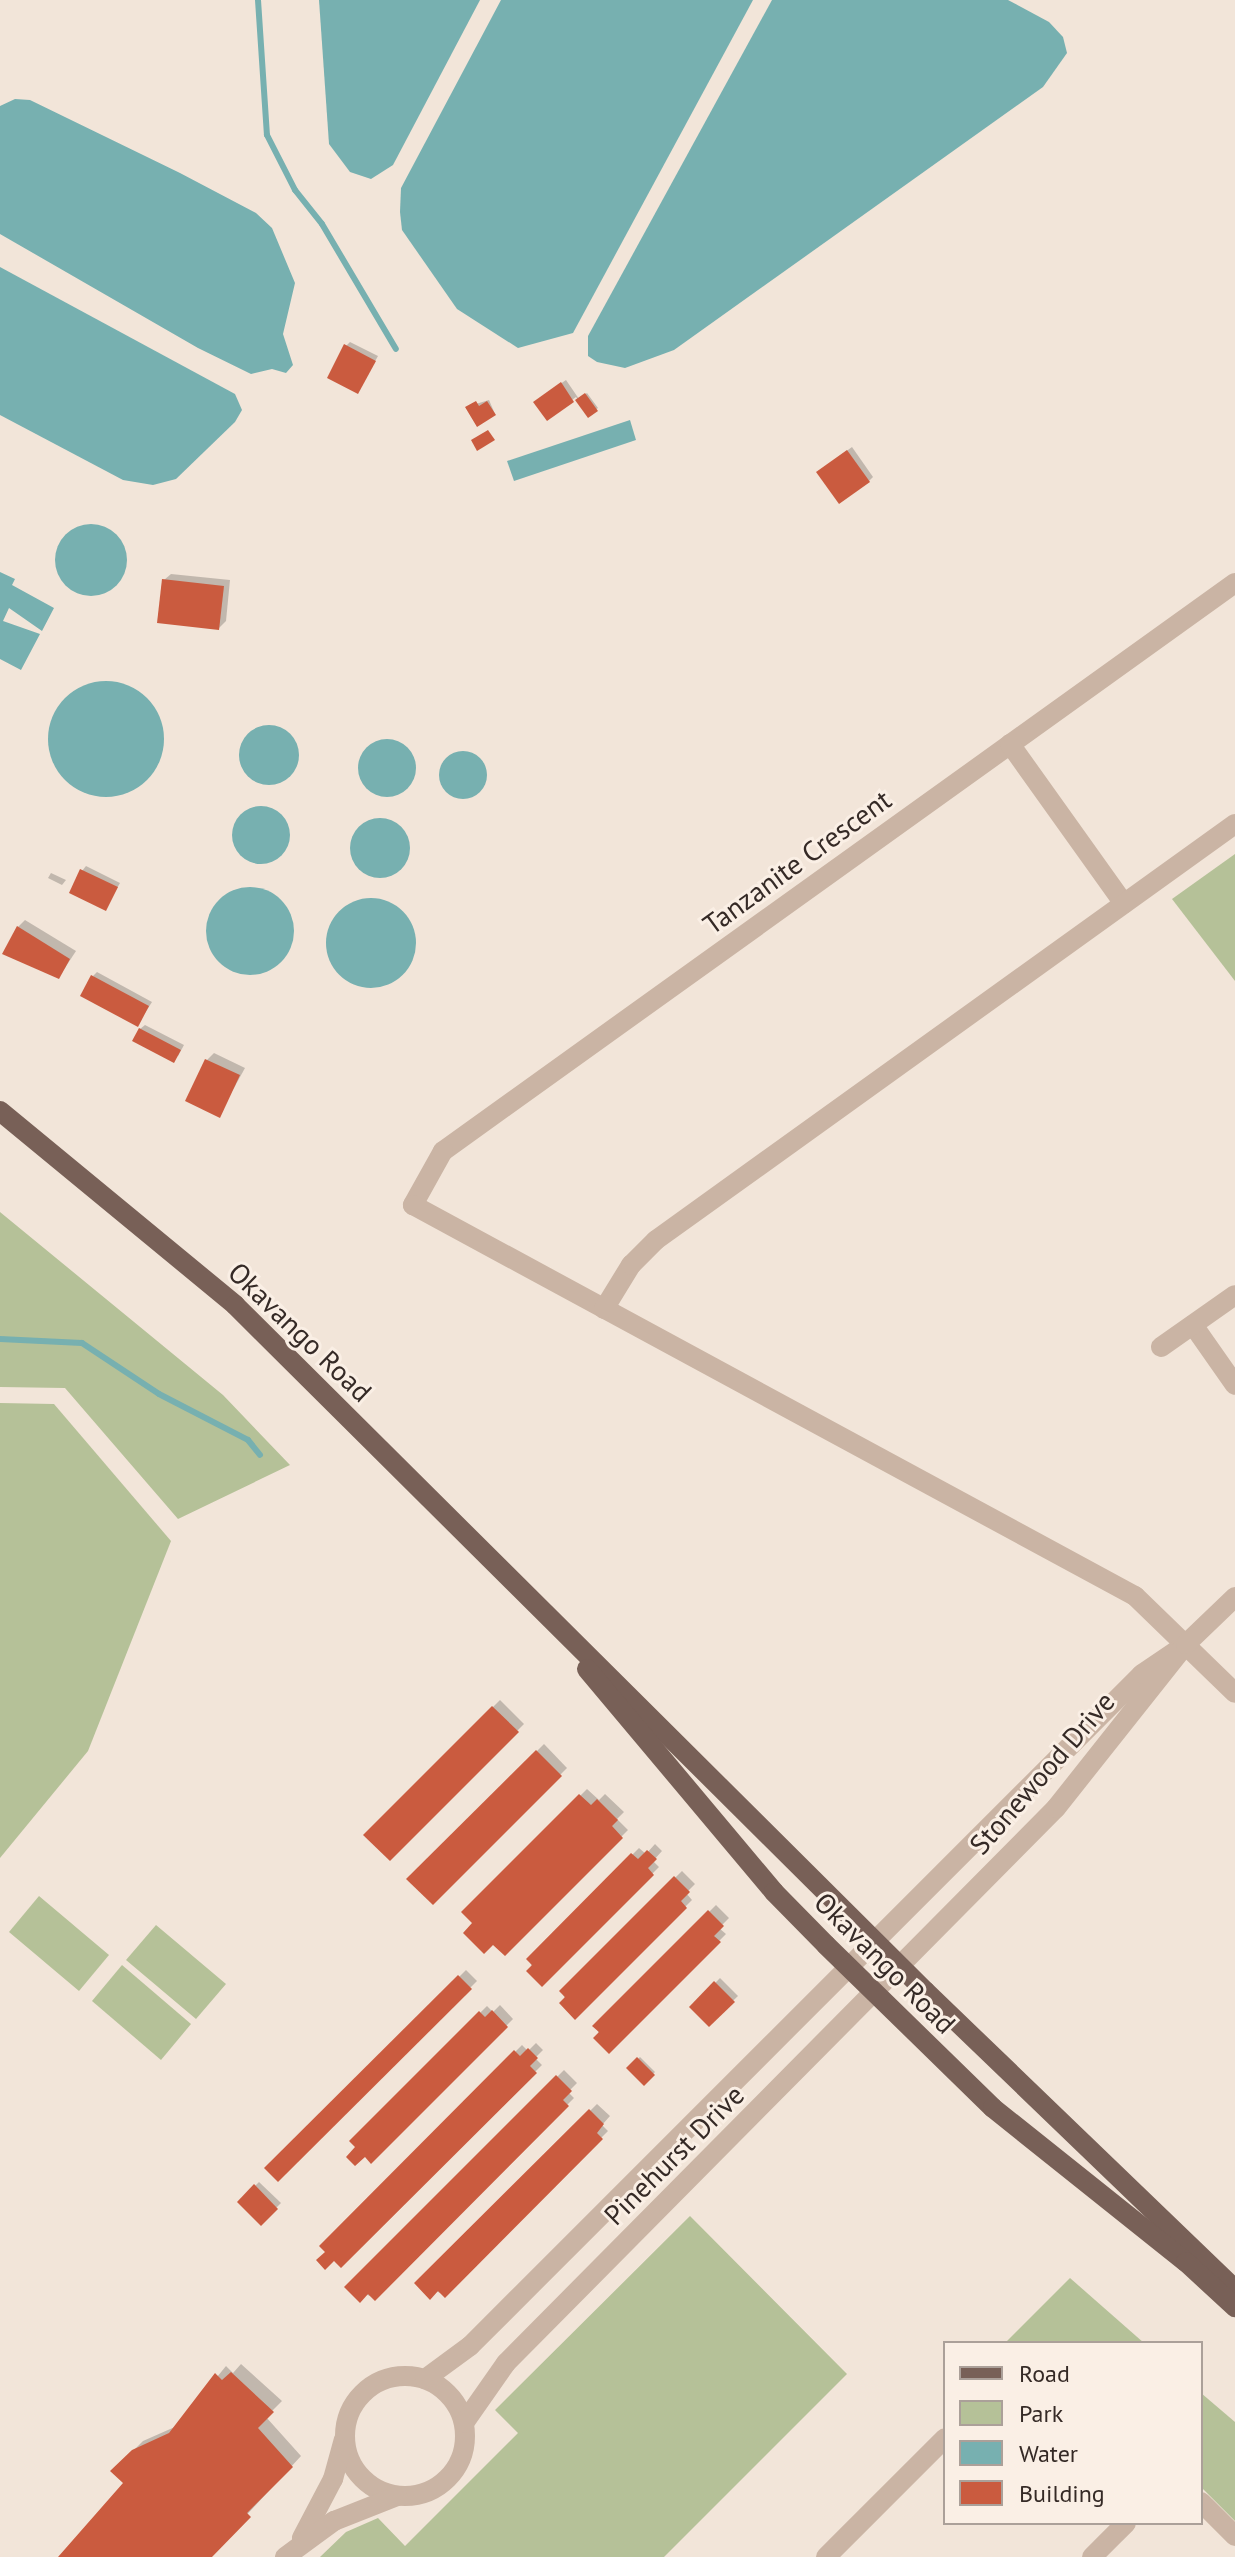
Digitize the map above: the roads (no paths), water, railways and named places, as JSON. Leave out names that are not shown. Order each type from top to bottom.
[{"type":"main road","name":"Okavango Road","points":[[0,1111],[235,1305],[901,1967],[1235,2289]]},
{"type":"main road","name":"Okavango Road","points":[[543,1612],[619,1712],[774,1892],[993,2108],[1235,2307]]},
{"type":"street","name":"Tanzanite Crescent","points":[[604,1309],[413,1205],[443,1151],[1235,583]]},
{"type":"street","points":[[1010,744],[1124,904]]},
{"type":"street","points":[[1235,824],[656,1240],[631,1265],[604,1309],[1135,1596],[1235,1693]]},
{"type":"street","points":[[1161,1347],[1235,1295]]},
{"type":"street","points":[[1193,1325],[1235,1385]]},
{"type":"street","name":"Stonewood Drive","points":[[935,1934],[1056,1808],[1186,1644],[1235,1597]]},
{"type":"street","name":"Stonewood Drive","points":[[908,1908],[1142,1674],[1186,1644]]},
{"type":"street","name":"Pinehurst Drive","points":[[425,2379],[470,2346],[908,1908]]},
{"type":"street","name":"Pinehurst Drive","points":[[464,2423],[506,2363],[935,1934]]},
{"type":"street","points":[[285,2557],[300,2542],[333,2479],[348,2418],[370,2387],[407,2376],[425,2379],[457,2404],[464,2423],[463,2452],[449,2477],[434,2489],[397,2496],[300,2542]]},
{"type":"street","points":[[345,2437],[360,2476],[397,2496]]},
{"type":"street","points":[[826,2557],[943,2440]]},
{"type":"street","points":[[1203,2504],[1235,2536]]},
{"type":"street","points":[[1092,2557],[1124,2525]]},
{"type":"water","points":[[319,0],[480,0],[393,165],[371,179],[350,172],[329,144]]},
{"type":"water","points":[[501,0],[753,0],[573,333],[518,348],[457,309],[402,230],[400,212],[401,188]]},
{"type":"water","points":[[772,0],[1008,0],[1049,22],[1063,37],[1067,53],[1043,87],[674,350],[625,368],[597,362],[588,356],[588,336]]},
{"type":"water","points":[[15,99],[30,100],[180,173],[256,213],[272,228],[295,283],[283,334],[293,365],[286,373],[272,369],[251,374],[198,348],[0,234],[0,106]]},
{"type":"water","points":[[0,267],[235,394],[242,410],[235,422],[176,479],[153,485],[123,480],[0,415]]},
{"type":"water","points":[[630,420],[636,440],[514,481],[507,461]]},
{"type":"water","points":[[91,524],[117,534],[127,560],[117,586],[91,596],[65,586],[55,560],[65,534]]},
{"type":"water","points":[[0,572],[15,579],[12,585],[54,608],[42,631],[9,608],[3,621],[40,634],[21,670],[0,659]]},
{"type":"water","points":[[106,681],[128,686],[147,698],[159,717],[164,739],[159,761],[147,780],[128,792],[106,797],[84,792],[65,780],[53,761],[48,739],[53,717],[65,698],[84,686]]},
{"type":"water","points":[[269,725],[280,727],[290,734],[297,744],[297,766],[290,776],[280,783],[269,785],[258,783],[248,776],[241,766],[239,755],[241,744],[248,734],[258,727]]},
{"type":"water","points":[[387,739],[398,741],[407,748],[414,757],[414,779],[407,788],[398,795],[387,797],[376,795],[367,788],[360,779],[358,768],[360,757],[367,748],[376,741]]},
{"type":"water","points":[[463,751],[480,758],[487,775],[480,792],[463,799],[446,792],[439,775],[446,758]]},
{"type":"water","points":[[261,806],[282,814],[290,835],[282,856],[261,864],[240,856],[232,835],[240,814]]},
{"type":"water","points":[[380,818],[391,820],[401,827],[408,837],[408,859],[401,869],[391,876],[380,878],[369,876],[359,869],[352,859],[350,848],[352,837],[359,827],[369,820]]},
{"type":"water","points":[[250,887],[275,894],[287,906],[294,931],[287,956],[275,968],[250,975],[225,968],[213,956],[206,931],[213,906],[225,894]]},
{"type":"water","points":[[362,898],[380,898],[396,905],[409,918],[416,934],[416,952],[409,968],[396,981],[380,988],[362,988],[346,981],[333,968],[326,952],[326,934],[333,918],[346,905]]},
{"type":"waterway","points":[[258,0],[267,135],[295,190],[322,224],[396,349]]},
{"type":"waterway","points":[[0,1339],[82,1343],[159,1394],[248,1440],[260,1455]]}]
